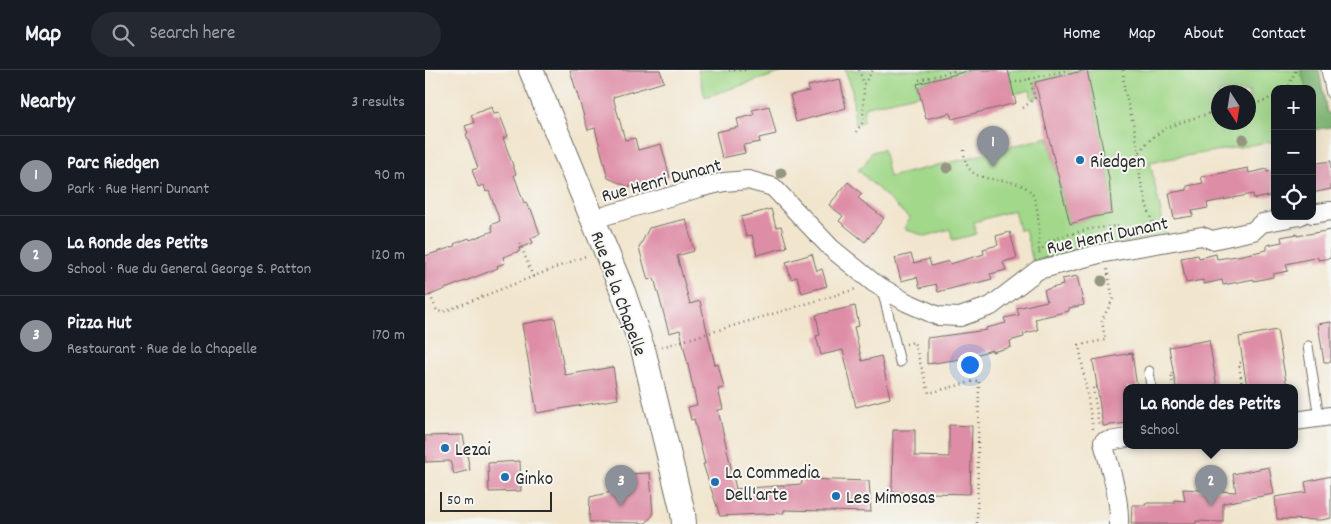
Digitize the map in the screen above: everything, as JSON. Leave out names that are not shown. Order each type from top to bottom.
[{"type":"main road","name":"Rue de la Chapelle","points":[[531,70],[623,292],[643,353],[683,512],[684,524]]},
{"type":"street","name":"Rue Henri Dunant","points":[[594,219],[723,182],[748,180],[763,183],[773,187],[831,248],[878,286],[906,302],[938,316],[960,317],[991,306],[1038,270],[1099,254],[1202,236],[1212,240],[1253,231],[1262,223],[1278,220]]},
{"type":"street","points":[[1316,213],[1331,211]]},
{"type":"street","points":[[1298,421],[1325,417]]},
{"type":"street","points":[[1119,524],[1117,495],[1103,442],[1123,439]]},
{"type":"lane","points":[[1326,70],[1331,94]]},
{"type":"lane","points":[[878,286],[900,362]]},
{"type":"lane","points":[[1308,346],[1325,417]]},
{"type":"lane","points":[[1149,371],[1151,384]]},
{"type":"path","points":[[729,70],[745,70]]},
{"type":"path","points":[[856,132],[863,122],[864,84],[859,70]]},
{"type":"path","points":[[864,84],[873,70]]},
{"type":"path","points":[[919,80],[958,70]]},
{"type":"path","points":[[1011,83],[1069,70]]},
{"type":"path","points":[[1123,70],[1124,88],[1139,154],[1140,178],[1156,231],[1156,245]]},
{"type":"path","points":[[1289,85],[1296,70]]},
{"type":"path","points":[[1023,108],[1035,98],[1030,79]]},
{"type":"path","points":[[1256,103],[1271,98]]},
{"type":"path","points":[[1139,154],[1146,143],[1158,133],[1211,113]]},
{"type":"path","points":[[964,150],[964,159],[976,175],[995,180],[1016,182],[1030,191],[1036,206],[1039,229],[1038,270]]},
{"type":"path","points":[[1039,252],[1049,242],[1067,235],[1090,229],[1116,226],[1132,229],[1156,245]]},
{"type":"path","points":[[520,242],[533,277]]},
{"type":"path","points":[[430,295],[437,311],[443,312],[606,249]]},
{"type":"path","points":[[1099,254],[1106,264],[1113,299],[1102,320],[1105,340],[1079,345],[1092,429],[1103,442]]},
{"type":"path","points":[[643,353],[878,286]]},
{"type":"path","points":[[896,347],[914,342],[929,393],[979,380],[977,524]]},
{"type":"path","points":[[1242,384],[1239,363],[1243,362]]},
{"type":"path","points":[[1173,384],[1171,373],[1174,374]]},
{"type":"path","points":[[1097,387],[1093,387],[1103,442]]},
{"type":"path","points":[[1098,421],[1103,421]]},
{"type":"green space","points":[[698,70],[789,70],[705,97]]},
{"type":"green space","points":[[845,70],[972,70],[917,84],[920,94],[864,107],[863,122],[855,124],[852,88]]},
{"type":"green space","points":[[1008,70],[1085,70],[1035,82],[1038,97],[1032,99],[1030,90],[1014,94]]},
{"type":"green space","points":[[1087,70],[1301,70],[1306,85],[1271,85],[1271,142],[1150,162],[1166,236],[1087,248],[1056,255],[1035,265],[1025,229],[1019,230],[1014,210],[974,222],[976,234],[953,240],[950,229],[926,236],[904,229],[909,218],[858,170],[864,165],[872,152],[883,149],[889,177],[1048,137],[1069,224],[1112,214],[1109,179]]},
{"type":"green space","points":[[1301,70],[1319,70],[1327,113],[1331,113],[1331,127],[1316,129],[1316,85],[1306,85]]},
{"type":"building","points":[[570,70],[660,70],[664,82],[613,97],[625,140],[635,138],[638,150],[661,144],[670,177],[629,187],[608,178],[595,128],[588,130]]},
{"type":"building","points":[[972,70],[1008,70],[1016,103],[952,119],[950,113],[926,119],[917,84]]},
{"type":"building","name":"Riedgen","points":[[1087,70],[1109,179],[1112,214],[1070,224],[1035,82]]},
{"type":"building","points":[[840,79],[846,108],[796,122],[790,95],[809,91],[808,86]]},
{"type":"building","points":[[769,106],[776,134],[759,138],[760,142],[743,145],[745,153],[722,158],[716,132],[739,127],[737,119],[754,115],[752,110]]},
{"type":"building","points":[[492,107],[494,114],[499,113],[508,136],[503,138],[516,174],[514,175],[524,203],[526,202],[529,210],[531,209],[540,234],[531,238],[533,243],[519,248],[520,251],[503,257],[505,263],[497,266],[498,268],[425,297],[425,256],[455,246],[454,244],[469,238],[470,240],[493,231],[491,225],[500,221],[489,191],[486,192],[484,185],[478,187],[472,170],[478,168],[465,126],[474,123],[471,115]]},
{"type":"building","points":[[1331,161],[1331,189],[1316,192],[1316,163]]},
{"type":"building","points":[[1248,168],[1249,173],[1267,169],[1267,172],[1271,172],[1271,196],[1254,199],[1253,194],[1207,203],[1208,208],[1192,211],[1193,216],[1174,219],[1169,193],[1187,190],[1187,186],[1203,183],[1201,177]]},
{"type":"building","points":[[848,182],[862,194],[858,198],[884,218],[865,242],[839,221],[843,216],[829,205]]},
{"type":"building","points":[[771,209],[776,227],[781,226],[787,247],[757,255],[752,235],[746,236],[741,217]]},
{"type":"building","points":[[686,219],[694,251],[677,256],[690,304],[700,301],[715,365],[718,364],[724,388],[718,389],[723,409],[718,410],[736,489],[802,484],[802,479],[869,481],[871,512],[784,510],[784,513],[720,516],[703,464],[705,464],[694,419],[691,420],[688,407],[697,405],[680,330],[669,333],[654,278],[648,280],[639,248],[649,228]]},
{"type":"building","points":[[1331,230],[1331,258],[1318,260],[1318,257],[1286,264],[1288,271],[1273,274],[1273,277],[1254,281],[1254,279],[1223,285],[1222,280],[1204,284],[1203,280],[1186,283],[1181,258],[1198,255],[1199,258],[1216,254],[1217,259],[1237,256],[1267,250],[1267,245],[1282,242],[1281,237]]},
{"type":"building","points":[[1010,232],[1017,258],[1003,262],[1006,270],[990,274],[992,279],[938,292],[936,284],[920,288],[917,277],[901,281],[895,258],[911,254],[914,263],[929,259],[931,266],[949,261],[950,264],[984,254],[983,249],[998,245],[996,236]]},
{"type":"building","points":[[812,254],[817,271],[822,269],[827,286],[802,293],[797,277],[791,279],[786,262]]},
{"type":"building","points":[[1077,276],[1084,305],[1069,308],[1069,311],[1035,319],[1038,330],[1023,334],[1024,337],[1010,341],[1011,347],[992,352],[992,350],[961,359],[927,364],[927,338],[987,330],[986,328],[1006,323],[1004,318],[1019,315],[1017,308],[1047,301],[1044,290],[1063,285],[1062,279]]},
{"type":"building","points":[[855,306],[859,326],[854,327],[862,361],[881,356],[890,398],[856,407],[843,350],[821,355],[816,336],[820,335],[816,315]]},
{"type":"building","points":[[555,318],[565,375],[613,367],[618,399],[537,413],[522,324]]},
{"type":"building","points":[[1331,322],[1331,362],[1324,362],[1318,324]]},
{"type":"building","points":[[1277,330],[1286,384],[1247,384],[1239,337]]},
{"type":"building","points":[[1209,340],[1216,384],[1175,384],[1169,347]]},
{"type":"building","points":[[1132,353],[1137,384],[1123,384],[1123,424],[1103,426],[1093,360]]},
{"type":"building","points":[[949,425],[972,426],[970,494],[892,492],[893,430],[915,430],[915,456],[949,457]]},
{"type":"building","name":"Lezai","points":[[463,435],[470,470],[454,474],[450,461],[425,462],[425,436]]},
{"type":"building","name":"Ginko","points":[[520,461],[521,491],[489,492],[488,463]]},
{"type":"building","points":[[1269,467],[1274,494],[1223,503],[1223,522],[1196,521],[1196,524],[1131,524],[1132,505],[1174,503],[1174,500],[1185,501],[1183,489],[1236,492],[1233,474]]},
{"type":"building","points":[[650,473],[653,515],[646,523],[589,522],[590,497],[624,489],[624,474]]},
{"type":"building","points":[[1331,476],[1331,518],[1321,520],[1277,519],[1275,497],[1307,492],[1305,482]]},
{"type":"place","name":"Riedgen","points":[[1080,160]]},
{"type":"place","name":"Parc Riedgen","points":[[993,167]]},
{"type":"place","name":"Lezai","points":[[445,448]]},
{"type":"place","name":"Ginko","points":[[505,477]]},
{"type":"place","name":"La Commedia Dell'arte","points":[[715,482]]},
{"type":"place","name":"Les Mimosas","points":[[836,496]]},
{"type":"place","name":"Pizza Hut","points":[[621,506]]},
{"type":"place","name":"La Ronde des Petits","points":[[1211,506]]}]
